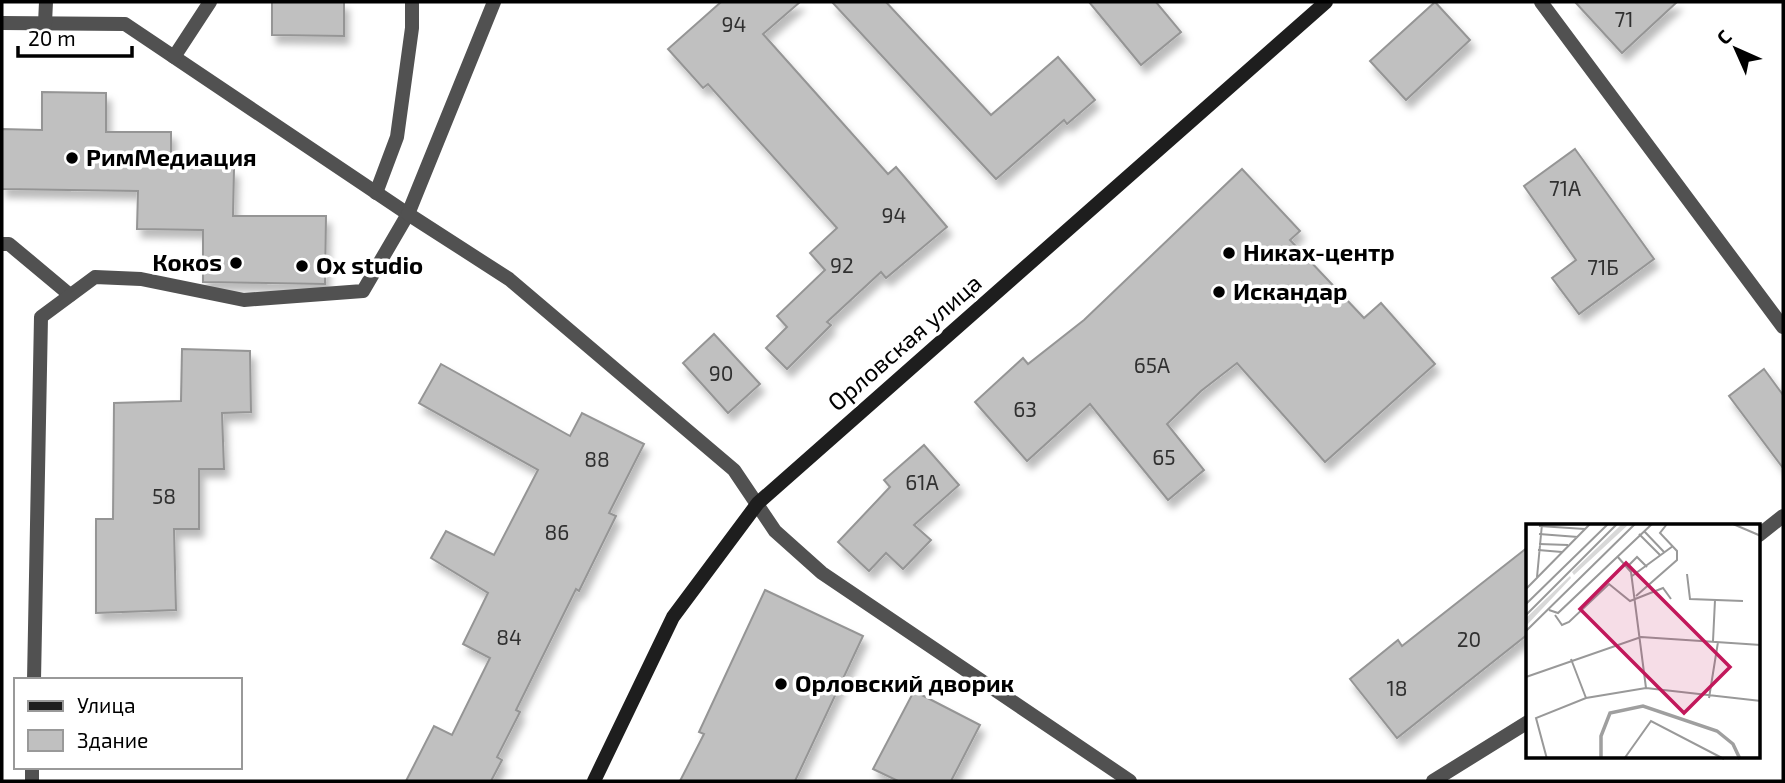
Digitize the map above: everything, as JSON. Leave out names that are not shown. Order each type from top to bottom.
[{"type":"street","points":[[46,2],[46,23]]},
{"type":"street","points":[[174,57],[210,2]]},
{"type":"street","points":[[376,193],[397,137],[412,28],[412,2]]},
{"type":"street","points":[[34,678],[41,317],[95,277],[141,279],[244,300],[363,291],[408,214],[494,2]]},
{"type":"street","name":"Орловская улица","points":[[594,781],[673,617],[758,503],[1326,2]]},
{"type":"street","points":[[1541,2],[1783,327]]},
{"type":"street","points":[[2,23],[125,24],[509,279],[734,470],[775,531],[822,573],[1130,781]]},
{"type":"street","points":[[2,244],[9,244],[70,295]]},
{"type":"street","points":[[1760,534],[1783,516]]},
{"type":"street","points":[[1433,781],[1526,723]]},
{"type":"building","points":[[272,2],[344,2],[344,36],[272,35]]},
{"type":"building","points":[[721,2],[800,2],[763,34],[888,174],[896,167],[947,227],[886,278],[881,272],[827,322],[831,325],[787,369],[766,348],[787,327],[777,316],[825,270],[810,253],[837,228],[708,84],[703,88],[668,49]]},
{"type":"building","points":[[832,2],[886,2],[991,115],[1058,57],[1095,100],[1067,124],[1064,120],[996,179]]},
{"type":"building","points":[[1089,2],[1156,2],[1181,32],[1141,65]]},
{"type":"building","points":[[1435,2],[1470,40],[1406,100],[1370,61]]},
{"type":"building","points":[[1575,2],[1677,2],[1622,53]]},
{"type":"building","points":[[42,92],[106,93],[106,132],[171,132],[171,168],[234,169],[233,216],[326,216],[325,284],[203,282],[203,230],[137,229],[138,191],[2,189],[2,129],[42,130]]},
{"type":"building","points":[[1575,149],[1654,259],[1579,314],[1552,278],[1576,260],[1524,186]]},
{"type":"building","points":[[1242,169],[1300,231],[1290,240],[1364,318],[1381,303],[1435,364],[1325,462],[1237,363],[1201,391],[1167,424],[1204,470],[1168,500],[1090,404],[1027,461],[975,402],[1023,358],[1028,364],[1084,320]]},
{"type":"building","points":[[714,334],[760,384],[728,413],[683,363]]},
{"type":"building","points":[[182,349],[250,351],[251,412],[222,413],[224,469],[199,469],[199,529],[174,529],[176,610],[96,613],[96,519],[113,519],[114,403],[181,401]]},
{"type":"building","points":[[441,364],[570,436],[582,413],[644,444],[609,513],[616,516],[579,591],[576,589],[516,710],[520,712],[497,757],[502,760],[491,781],[406,781],[434,726],[452,735],[490,658],[463,644],[488,593],[431,558],[446,531],[494,555],[538,470],[419,403]]},
{"type":"building","points":[[1764,369],[1783,395],[1783,468],[1729,396]]},
{"type":"building","points":[[924,445],[959,485],[914,525],[931,540],[903,569],[886,553],[869,571],[838,542],[890,487],[884,480]]},
{"type":"building","points":[[1526,549],[1526,636],[1397,738],[1350,679],[1398,640],[1402,646]]},
{"type":"building","points":[[765,590],[863,636],[795,781],[680,781],[704,734],[699,732]]},
{"type":"building","points":[[914,691],[980,725],[951,781],[898,781],[873,769]]},
{"type":"place","name":"РимМедиация","points":[[72,158]]},
{"type":"place","name":"Никах-центр","points":[[1229,253]]},
{"type":"place","name":"Кокоs","points":[[236,263]]},
{"type":"place","name":"Ox studio","points":[[302,266]]},
{"type":"place","name":"Искандар","points":[[1219,292]]},
{"type":"place","name":"Орловский дворик","points":[[781,684]]}]
